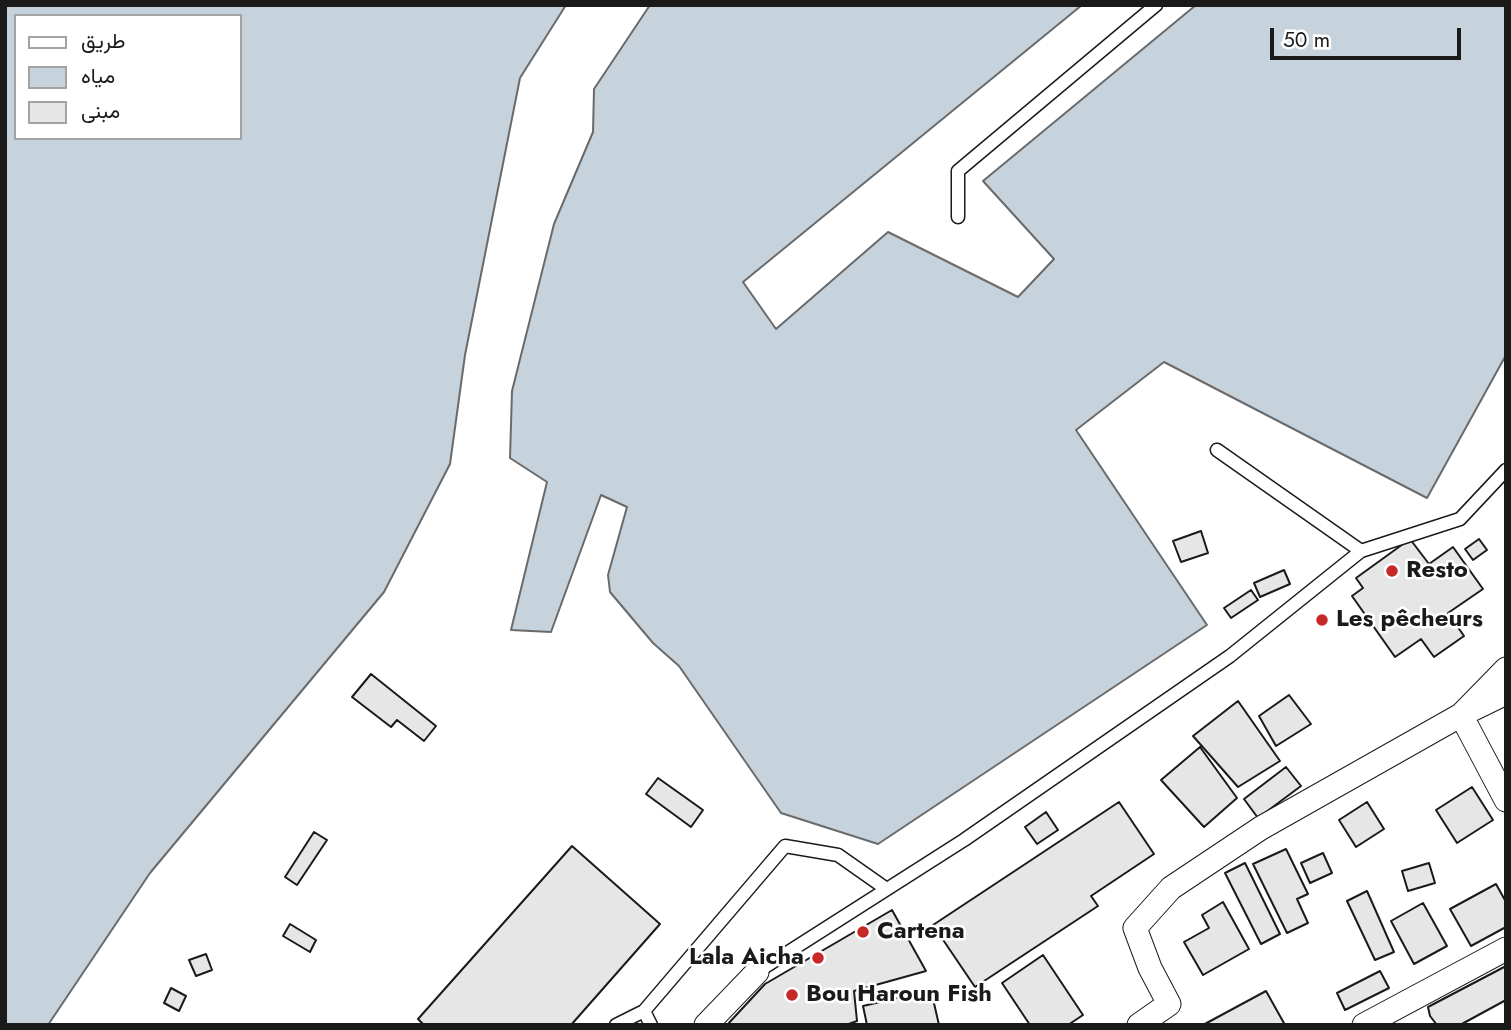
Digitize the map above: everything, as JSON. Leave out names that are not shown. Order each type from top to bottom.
[{"type":"street","points":[[1461,715],[1506,669]]},
{"type":"street","points":[[1139,1025],[1169,1004],[1150,968],[1135,928],[1171,888],[1261,828],[1461,715],[1506,693]]},
{"type":"street","points":[[1461,715],[1506,800]]},
{"type":"street","points":[[1364,1025],[1506,949]]},
{"type":"street","points":[[706,1025],[757,972]]},
{"type":"lane","points":[[958,217],[958,171],[1156,5]]},
{"type":"lane","points":[[1217,450],[1361,551]]},
{"type":"lane","points":[[757,972],[964,840],[1230,656],[1361,551],[1460,520],[1506,470]]},
{"type":"lane","points":[[616,1025],[644,1011],[785,846],[838,855],[885,888]]},
{"type":"lane","points":[[644,1011],[651,1025]]},
{"type":"water","points":[[5,5],[566,5],[520,78],[465,355],[450,464],[384,592],[150,873],[48,1025],[5,1025]]},
{"type":"water","points":[[650,5],[1082,5],[743,282],[776,329],[888,232],[1018,297],[1054,259],[983,181],[1196,5],[1506,5],[1506,355],[1427,498],[1164,362],[1076,430],[1207,625],[878,844],[781,813],[679,666],[653,643],[610,592],[608,575],[627,507],[601,495],[551,632],[511,630],[547,482],[510,458],[512,391],[554,224],[593,132],[594,89]]},
{"type":"building","points":[[1201,531],[1208,553],[1181,562],[1173,541]]},
{"type":"building","points":[[1410,539],[1429,564],[1453,547],[1483,589],[1448,613],[1464,636],[1434,657],[1421,639],[1395,657],[1352,596],[1363,588],[1356,578]]},
{"type":"building","points":[[1479,539],[1487,550],[1473,560],[1465,549]]},
{"type":"building","points":[[1284,570],[1290,584],[1260,597],[1254,583]]},
{"type":"building","points":[[1251,590],[1258,600],[1231,618],[1224,608]]},
{"type":"building","points":[[371,674],[436,726],[424,741],[397,720],[391,727],[352,697]]},
{"type":"building","points":[[1289,695],[1311,724],[1276,746],[1259,716]]},
{"type":"building","points":[[1238,701],[1280,761],[1238,787],[1193,736]]},
{"type":"building","points":[[1200,747],[1237,798],[1204,827],[1161,780]]},
{"type":"building","points":[[1286,767],[1301,786],[1258,818],[1244,799]]},
{"type":"building","points":[[658,778],[703,810],[691,827],[646,794]]},
{"type":"building","points":[[1472,787],[1493,820],[1457,843],[1436,810]]},
{"type":"building","points":[[1119,802],[1154,854],[1091,896],[1098,906],[975,987],[933,925]]},
{"type":"building","points":[[1367,802],[1384,829],[1356,847],[1339,820]]},
{"type":"building","points":[[1046,812],[1058,830],[1037,844],[1025,827]]},
{"type":"building","points":[[314,832],[327,840],[297,885],[285,877]]},
{"type":"building","points":[[572,846],[660,924],[571,1025],[424,1025],[418,1019]]},
{"type":"building","points":[[1286,849],[1308,894],[1297,899],[1308,923],[1287,933],[1253,864]]},
{"type":"building","points":[[1323,853],[1332,873],[1310,883],[1301,863]]},
{"type":"building","points":[[1245,863],[1280,934],[1261,944],[1225,873]]},
{"type":"building","points":[[1429,863],[1435,883],[1408,891],[1402,871]]},
{"type":"building","points":[[1496,884],[1506,902],[1506,927],[1471,946],[1450,909]]},
{"type":"building","points":[[1367,891],[1394,952],[1375,960],[1347,901]]},
{"type":"building","points":[[1223,902],[1249,949],[1203,975],[1184,942],[1209,928],[1202,915]]},
{"type":"building","points":[[1423,903],[1447,946],[1414,964],[1391,921]]},
{"type":"building","points":[[892,910],[926,971],[854,991],[857,1021],[846,1025],[727,1025],[765,984]]},
{"type":"building","points":[[290,924],[316,940],[310,952],[283,936]]},
{"type":"building","points":[[206,954],[212,970],[196,976],[189,960]]},
{"type":"building","points":[[1043,955],[1083,1015],[1068,1025],[1030,1025],[1002,983]]},
{"type":"building","points":[[1506,966],[1506,1000],[1460,1025],[1437,1025],[1430,1016],[1428,1007]]},
{"type":"building","points":[[1380,971],[1389,988],[1345,1010],[1337,993]]},
{"type":"building","points":[[171,988],[186,996],[179,1011],[164,1003]]},
{"type":"building","points":[[931,990],[939,1025],[867,1025],[863,1006]]},
{"type":"building","points":[[1266,991],[1285,1025],[1203,1025]]},
{"type":"place","name":"Resto","points":[[1392,571]]},
{"type":"place","name":"Les pêcheurs","points":[[1322,620]]},
{"type":"place","name":"Cartena","points":[[863,932]]},
{"type":"place","name":"Lala Aicha","points":[[818,958]]},
{"type":"place","name":"Bou Haroun Fish","points":[[792,995]]}]
